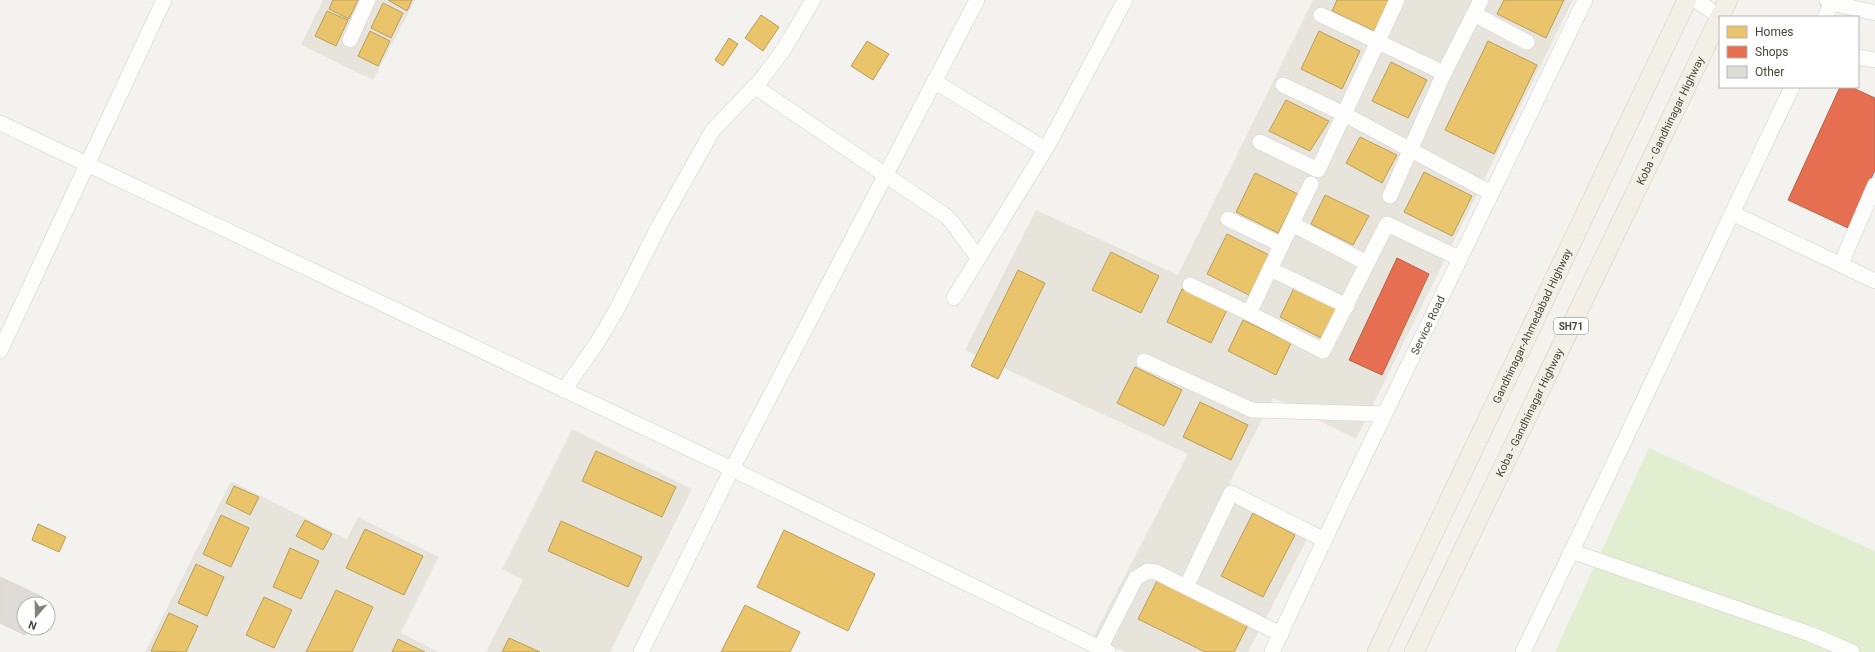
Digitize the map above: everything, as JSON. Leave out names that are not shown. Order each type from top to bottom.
[{"type":"main road","name":"Gandhinagar-Ahmedabad Highway","points":[[1377,652],[1687,0]]},
{"type":"main road","name":"Koba - Gandhinagar Highway","points":[[1721,16],[1728,0]]},
{"type":"main road","name":"Koba - Gandhinagar Highway","points":[[1414,652],[1719,21]]},
{"type":"street","points":[[0,351],[164,0]]},
{"type":"street","points":[[350,40],[368,0]]},
{"type":"street","points":[[564,390],[597,343],[617,308],[660,224],[713,130],[754,86],[784,49],[813,0]]},
{"type":"street","points":[[641,652],[732,469],[977,0]]},
{"type":"street","points":[[954,298],[1046,149],[1125,0]]},
{"type":"street","points":[[1260,142],[1318,170],[1397,0]]},
{"type":"street","points":[[1390,196],[1444,73],[1481,0]]},
{"type":"street","name":"Service Road","points":[[1272,652],[1490,193],[1585,0]]},
{"type":"street","points":[[1695,0],[1719,16]]},
{"type":"street","points":[[1825,16],[1831,1],[1875,13]]},
{"type":"street","points":[[1474,14],[1527,42]]},
{"type":"street","points":[[1321,15],[1444,73]]},
{"type":"street","points":[[1859,57],[1875,60]]},
{"type":"street","points":[[934,81],[1046,149]]},
{"type":"street","points":[[1283,85],[1344,114],[1490,193]]},
{"type":"street","points":[[754,86],[885,177],[946,216],[978,258]]},
{"type":"street","points":[[1523,652],[1792,88]]},
{"type":"street","points":[[0,123],[732,469],[1104,650],[1136,578],[1148,571],[1156,572],[1281,634]]},
{"type":"street","points":[[1249,312],[1311,184]]},
{"type":"street","points":[[1841,264],[1875,185]]},
{"type":"street","points":[[1732,213],[1875,281]]},
{"type":"street","points":[[1228,219],[1282,245]]},
{"type":"street","points":[[1292,224],[1367,264]]},
{"type":"street","points":[[1190,285],[1249,312],[1323,351],[1387,224],[1459,258]]},
{"type":"street","points":[[1270,269],[1347,306]]},
{"type":"street","points":[[1144,361],[1252,410],[1384,414]]},
{"type":"street","points":[[1186,587],[1231,493],[1325,540]]},
{"type":"street","points":[[1571,551],[1810,634],[1852,652]]},
{"type":"shaded area","points":[[323,0],[415,0],[373,80],[301,45]]},
{"type":"shaded area","points":[[1313,0],[1573,0],[1356,439],[1273,398],[1227,488],[1314,526],[1248,652],[1125,652],[1093,637],[1188,454],[965,350],[1036,210],[1178,275]]},
{"type":"shaded area","points":[[572,429],[692,489],[610,652],[486,652],[523,580],[502,569]]},
{"type":"shaded area","points":[[231,481],[347,539],[358,517],[439,557],[401,633],[439,652],[145,652]]},
{"type":"green space","points":[[1649,448],[1875,551],[1875,652],[1555,652]]},
{"type":"building: Homes","points":[[333,0],[358,0],[349,19],[329,9]]},
{"type":"building: Homes","points":[[388,0],[412,0],[407,11]]},
{"type":"building: Homes","points":[[1337,0],[1389,0],[1374,31],[1332,11]]},
{"type":"building: Homes","points":[[1504,0],[1564,0],[1546,38],[1497,14]]},
{"type":"building: Homes","points":[[383,3],[403,13],[391,38],[371,28]]},
{"type":"building: Homes","points":[[327,11],[348,20],[336,46],[315,36]]},
{"type":"building: Homes","points":[[761,15],[779,27],[763,51],[745,38]]},
{"type":"building: Homes","points":[[370,31],[390,41],[378,66],[358,56]]},
{"type":"building: Homes","points":[[1319,31],[1360,51],[1342,89],[1301,69]]},
{"type":"building: Homes","points":[[729,38],[738,44],[723,66],[715,60]]},
{"type":"building: Homes","points":[[867,41],[889,54],[873,80],[851,66]]},
{"type":"building: Homes","points":[[1488,41],[1537,65],[1494,154],[1445,130]]},
{"type":"building: Homes","points":[[1391,62],[1427,80],[1408,118],[1372,101]]},
{"type":"building: Homes","points":[[1286,100],[1329,121],[1310,151],[1269,131]]},
{"type":"building: Homes","points":[[1360,137],[1397,155],[1382,183],[1346,163]]},
{"type":"building: Homes","points":[[1424,172],[1472,196],[1452,236],[1404,212]]},
{"type":"building: Homes","points":[[1255,173],[1298,194],[1278,233],[1236,212]]},
{"type":"building: Homes","points":[[1325,195],[1369,216],[1353,245],[1311,224]]},
{"type":"building: Homes","points":[[1227,234],[1269,255],[1249,295],[1207,274]]},
{"type":"building: Homes","points":[[1111,252],[1159,276],[1141,313],[1092,290]]},
{"type":"building: Homes","points":[[1018,270],[1045,283],[998,379],[971,366]]},
{"type":"building: Homes","points":[[1294,288],[1337,309],[1321,338],[1280,317]]},
{"type":"building: Homes","points":[[1182,289],[1227,310],[1211,343],[1167,322]]},
{"type":"building: Homes","points":[[1243,320],[1291,343],[1276,375],[1228,351]]},
{"type":"building: Homes","points":[[1135,367],[1182,390],[1164,426],[1117,403]]},
{"type":"building: Homes","points":[[1200,402],[1248,425],[1231,460],[1183,437]]},
{"type":"building: Homes","points":[[596,451],[676,487],[662,517],[582,481]]},
{"type":"building: Homes","points":[[234,486],[259,497],[250,515],[226,503]]},
{"type":"building: Homes","points":[[1253,513],[1295,535],[1263,597],[1221,576]]},
{"type":"building: Homes","points":[[221,515],[249,528],[231,567],[203,554]]},
{"type":"building: Homes","points":[[305,520],[332,534],[323,550],[296,536]]},
{"type":"building: Homes","points":[[561,521],[642,557],[628,587],[548,551]]},
{"type":"building: Homes","points":[[38,524],[66,537],[59,552],[32,540]]},
{"type":"building: Homes","points":[[365,529],[423,556],[404,595],[346,568]]},
{"type":"building: Homes","points":[[784,530],[875,574],[848,631],[757,587]]},
{"type":"building: Homes","points":[[290,548],[319,561],[301,599],[273,587]]},
{"type":"building: Homes","points":[[196,564],[224,577],[207,616],[178,603]]},
{"type":"building: Homes","points":[[1158,579],[1249,623],[1234,652],[1205,652],[1138,619]]},
{"type":"building: Homes","points":[[336,590],[373,607],[352,652],[306,652]]},
{"type":"building: Homes","points":[[264,597],[292,610],[274,648],[246,635]]},
{"type":"building: Homes","points":[[745,605],[800,632],[790,652],[721,652]]},
{"type":"building: Homes","points":[[169,613],[198,626],[186,652],[151,651]]},
{"type":"building: Homes","points":[[509,638],[540,652],[502,652]]},
{"type":"building: Homes","points":[[398,639],[425,652],[392,652]]},
{"type":"building: Shops","points":[[1840,88],[1853,88],[1875,98],[1875,170],[1848,228],[1788,200]]},
{"type":"building: Shops","points":[[1397,258],[1429,274],[1382,375],[1349,360]]},
{"type":"building: Other","points":[[0,577],[41,596],[16,596],[16,631],[0,623]]}]
